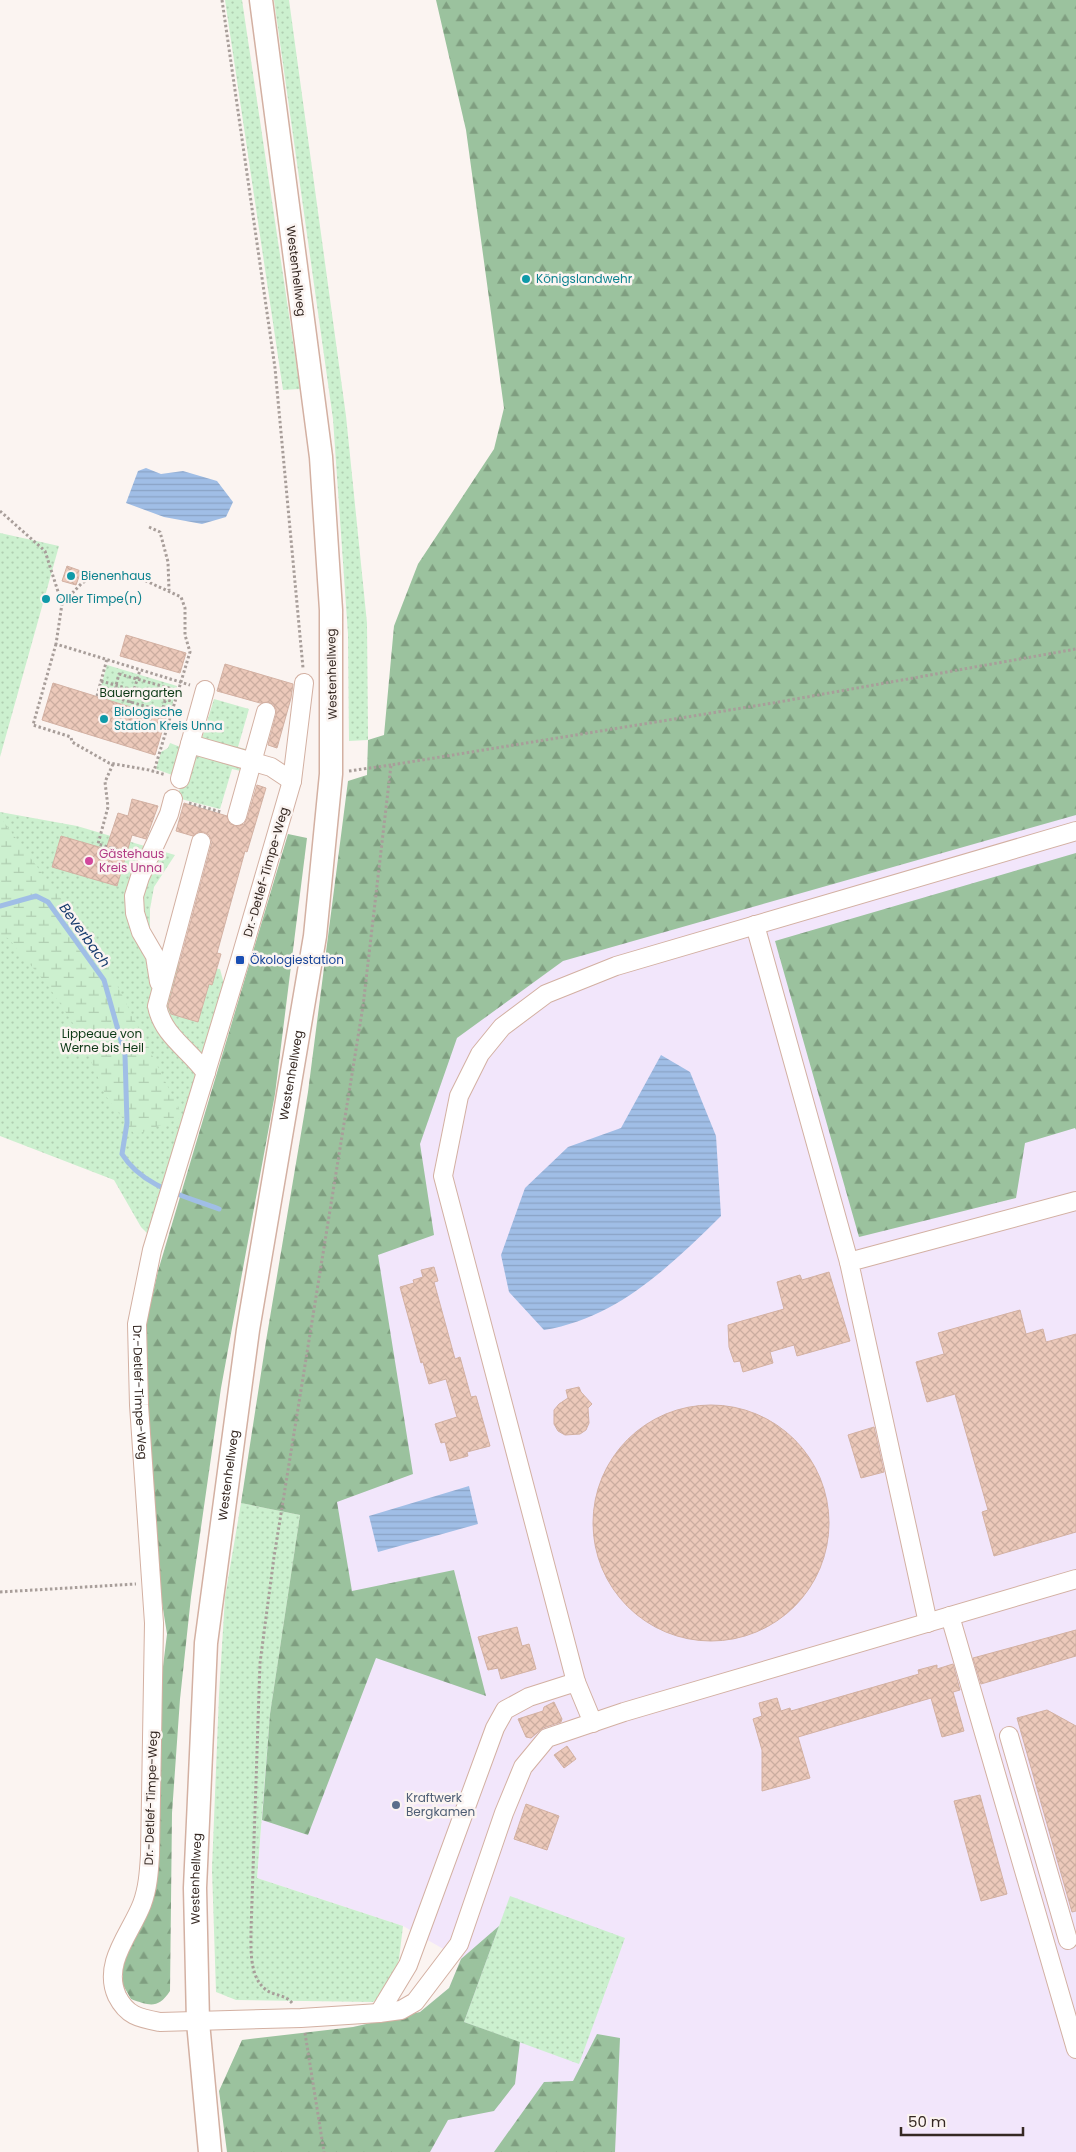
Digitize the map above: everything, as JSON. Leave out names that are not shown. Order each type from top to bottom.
[{"type":"main road","name":"Westenhellweg","points":[[210,2152],[198,2022],[195,1888],[206,1643],[248,1330],[315,936],[332,774],[331,610],[321,456],[261,0]]},
{"type":"lane","name":"Dr.-Detlef-Timpe-Weg","points":[[304,683],[292,781],[152,1250],[137,1324],[139,1405],[152,1584],[154,1642],[150,1855],[148,1880],[142,1904],[113,1965],[114,1988],[122,2006],[137,2017],[160,2022],[198,2022],[379,2013],[400,2010],[415,2002],[459,1944],[504,1813],[523,1767],[547,1738],[593,1722],[1076,1579]]},
{"type":"lane","points":[[180,779],[205,690]]},
{"type":"lane","points":[[236,816],[266,712]]},
{"type":"lane","points":[[190,744],[271,767],[292,781]]},
{"type":"lane","points":[[160,990],[155,956],[141,932],[134,914],[134,896],[140,877],[150,860],[174,799]]},
{"type":"lane","points":[[593,1722],[576,1682],[443,1176],[459,1096],[480,1054],[502,1027],[546,994],[616,966],[1076,831]]},
{"type":"lane","points":[[200,842],[157,1006],[159,1016],[165,1028],[206,1073]]},
{"type":"lane","points":[[754,926],[849,1262],[928,1623]]},
{"type":"lane","points":[[849,1262],[1076,1201]]},
{"type":"lane","points":[[950,1616],[1076,2049]]},
{"type":"lane","points":[[379,2013],[408,1965],[477,1774],[495,1728],[502,1716],[506,1710],[529,1697],[576,1682]]},
{"type":"lane","points":[[1009,1736],[1072,1939],[1046,1946]]},
{"type":"path","points":[[222,0],[275,368],[303,646],[304,683]]},
{"type":"path","points":[[0,511],[46,552],[62,604],[56,644],[33,725],[71,737],[72,742],[113,764],[154,771],[180,779]]},
{"type":"path","points":[[149,527],[160,532],[168,562],[169,591]]},
{"type":"path","points":[[62,604],[82,583],[100,574],[144,580],[181,598],[185,608],[185,635],[190,652],[154,771]]},
{"type":"path","points":[[56,644],[205,690]]},
{"type":"path","points":[[97,696],[107,659]]},
{"type":"path","points":[[130,703],[140,670]]},
{"type":"path","points":[[119,674],[169,688],[162,711],[113,698],[116,685],[119,674]]},
{"type":"path","points":[[101,681],[171,702]]},
{"type":"path","points":[[113,764],[105,782],[108,807],[98,844],[150,860]]},
{"type":"path","points":[[332,774],[390,765]]},
{"type":"path","points":[[174,799],[236,816]]},
{"type":"path","points":[[0,1592],[152,1584]]},
{"type":"shaded area","name":"Kraftwerk Bergkamen","points":[[1076,651],[1076,2152],[381,2152],[353,2027],[420,2012],[449,1988],[461,1959],[403,1926],[257,1878],[270,1714],[385,997]]},
{"type":"green space","points":[[225,0],[242,0],[300,389],[283,390]]},
{"type":"green space","points":[[274,0],[289,0],[346,416],[367,623],[368,740],[349,741],[348,634],[333,419]]},
{"type":"green space","points":[[436,0],[1076,0],[1076,815],[563,961],[457,1038],[420,1144],[434,1235],[378,1255],[413,1474],[337,1502],[352,1591],[454,1570],[486,1696],[376,1658],[308,1835],[262,1820],[270,1714],[300,1515],[241,1503],[308,1092],[348,781],[367,775],[368,740],[384,735],[394,626],[418,564],[494,449],[504,408],[466,130]]},
{"type":"green space","points":[[0,533],[59,546],[0,757]]},
{"type":"green space","name":"Bauerngarten","points":[[107,665],[177,686],[169,718],[98,697]]},
{"type":"green space","points":[[214,699],[249,709],[238,747],[249,750],[248,755],[201,741]]},
{"type":"green space","points":[[170,743],[183,748],[175,773],[172,775],[156,769],[161,752],[168,748]]},
{"type":"green space","points":[[198,754],[246,767],[245,772],[232,769],[220,809],[177,798],[188,762]]},
{"type":"green space","name":"Lippeaue von Werne bis Heil","points":[[0,812],[77,826],[175,855],[154,887],[150,909],[150,937],[162,958],[188,966],[220,969],[225,988],[150,1236],[141,1227],[114,1180],[0,1136]]},
{"type":"green space","points":[[0,817],[100,951],[183,1117],[135,1135],[106,1096],[78,1031],[49,987],[8,938],[0,937]]},
{"type":"green space","points":[[288,834],[307,838],[275,1094],[221,1388],[191,1597],[180,1699],[172,1813],[170,1991],[162,2001],[149,2004],[131,1999],[123,1985],[123,1964],[143,1922],[159,1699],[167,1634],[156,1565],[145,1329],[158,1271]]},
{"type":"green space","points":[[1076,853],[1076,1130],[1075,1128],[1025,1143],[1016,1198],[859,1237],[775,941]]},
{"type":"green space","points":[[241,1503],[300,1515],[270,1714],[257,1878],[403,1926],[399,1959],[390,1989],[373,2002],[236,2000],[216,1992],[212,1869],[219,1695],[225,1597]]},
{"type":"green space","points":[[510,1896],[625,1938],[579,2064],[464,2022]]},
{"type":"green space","points":[[499,1926],[464,2022],[520,2042],[515,2084],[494,2111],[448,2120],[430,2152],[227,2152],[219,2091],[242,2040],[353,2027],[420,2012],[449,1988],[461,1959]]},
{"type":"green space","points":[[597,2034],[620,2038],[615,2152],[494,2152],[544,2082],[573,2081]]},
{"type":"water","points":[[146,468],[161,474],[183,471],[217,481],[233,502],[226,517],[202,524],[164,517],[126,503],[138,471]]},
{"type":"water","points":[[661,1055],[690,1072],[716,1136],[721,1216],[662,1271],[619,1302],[571,1324],[544,1330],[509,1292],[501,1255],[525,1188],[568,1147],[621,1128]]},
{"type":"water","points":[[469,1486],[478,1524],[378,1552],[369,1516]]},
{"type":"building","name":"Bienenhaus","points":[[67,566],[81,571],[76,585],[62,581]]},
{"type":"building","points":[[126,635],[186,653],[180,673],[120,656]]},
{"type":"building","points":[[225,664],[293,684],[277,748],[268,745],[276,715],[276,709],[273,704],[268,702],[260,703],[217,691]]},
{"type":"building","name":"Biologische Station Kreis Unna","points":[[53,683],[166,718],[155,755],[42,720]]},
{"type":"building","points":[[257,785],[266,788],[247,852],[245,851],[217,953],[221,954],[212,985],[209,984],[198,1022],[171,1014],[168,1006],[212,842],[209,835],[204,832],[198,832],[193,836],[176,831],[184,803],[227,816],[230,824],[239,826],[244,824],[247,819]]},
{"type":"building","points":[[132,799],[158,806],[146,839],[132,835],[117,886],[52,867],[61,836],[106,849],[118,813],[128,816]]},
{"type":"building","points":[[434,1267],[438,1281],[434,1282],[455,1359],[460,1357],[471,1397],[476,1396],[490,1446],[467,1452],[468,1456],[450,1461],[445,1442],[441,1443],[435,1424],[457,1417],[446,1379],[429,1384],[423,1362],[421,1363],[400,1287],[414,1283],[413,1280],[423,1277],[421,1270]]},
{"type":"building","points":[[829,1272],[850,1341],[797,1356],[794,1345],[770,1352],[773,1363],[743,1372],[740,1361],[734,1362],[729,1347],[728,1325],[784,1309],[777,1282],[800,1275],[802,1280]]},
{"type":"building","points":[[1020,1310],[1026,1334],[1043,1329],[1046,1342],[1076,1334],[1076,1532],[994,1556],[982,1512],[988,1510],[955,1394],[927,1402],[916,1362],[944,1354],[938,1333]]},
{"type":"building","points":[[579,1387],[592,1404],[588,1408],[589,1423],[586,1430],[580,1434],[565,1435],[558,1431],[554,1424],[554,1410],[568,1398],[566,1390]]},
{"type":"building","points":[[711,1405],[734,1407],[767,1419],[786,1432],[802,1448],[815,1467],[824,1489],[829,1523],[827,1546],[815,1579],[802,1598],[786,1614],[767,1627],[745,1636],[711,1641],[688,1639],[655,1627],[636,1614],[620,1598],[607,1579],[598,1557],[593,1523],[595,1500],[607,1467],[620,1448],[636,1432],[655,1419],[677,1410]]},
{"type":"building","points":[[874,1427],[884,1472],[861,1478],[848,1435]]},
{"type":"building","points":[[517,1627],[522,1646],[529,1644],[536,1669],[501,1679],[498,1668],[488,1670],[478,1637]]},
{"type":"building","points":[[1076,1630],[1076,1656],[981,1684],[973,1658]]},
{"type":"building","points":[[953,1664],[960,1690],[953,1692],[964,1731],[942,1737],[931,1698],[798,1737],[810,1778],[762,1791],[762,1750],[753,1719],[762,1716],[759,1703],[777,1698],[781,1711],[790,1708],[791,1711],[919,1674],[918,1670],[937,1665],[937,1669]]},
{"type":"building","points":[[554,1702],[562,1719],[561,1722],[543,1728],[531,1738],[526,1737],[518,1719],[543,1711],[544,1707]]},
{"type":"building","points":[[1047,1710],[1076,1726],[1076,1911],[1072,1912],[1017,1718]]},
{"type":"building","points":[[567,1746],[576,1759],[564,1768],[554,1755]]},
{"type":"building","points":[[980,1795],[1007,1894],[981,1901],[954,1801]]},
{"type":"building","points":[[526,1804],[559,1816],[547,1850],[514,1839]]},
{"type":"waterway","name":"Beverbach","points":[[0,906],[36,896],[48,902],[104,980],[125,1055],[127,1123],[122,1154],[141,1175],[165,1189],[219,1209]]},
{"type":"place","name":"Königslandwehr","points":[[526,279]]},
{"type":"place","name":"Bienenhaus","points":[[71,576]]},
{"type":"place","name":"Oller Timpe(n)","points":[[46,599]]},
{"type":"place","name":"Biologische Station Kreis Unna","points":[[104,719]]},
{"type":"place","name":"Gästehaus Kreis Unna","points":[[89,861]]},
{"type":"place","name":"Ökologiestation","points":[[240,960]]},
{"type":"place","name":"Kraftwerk Bergkamen","points":[[396,1805]]}]
